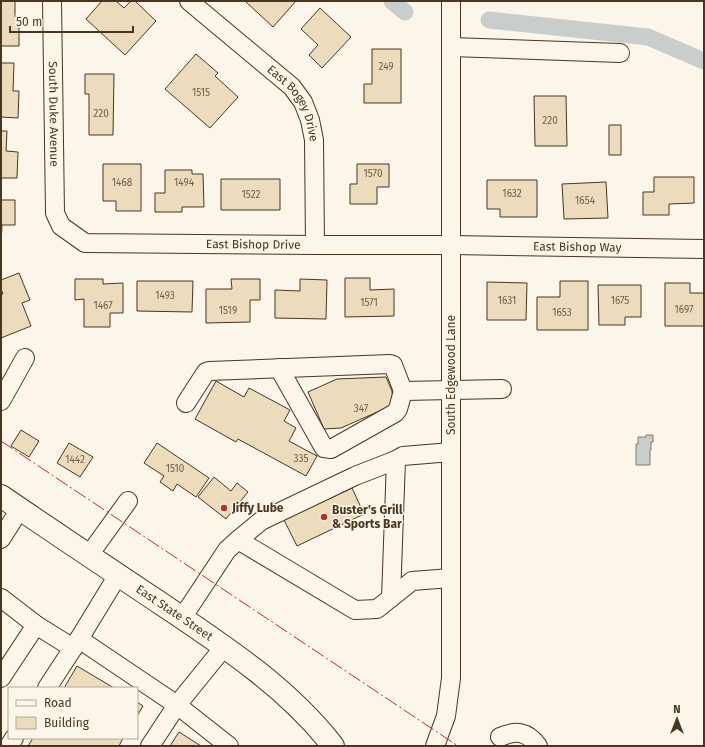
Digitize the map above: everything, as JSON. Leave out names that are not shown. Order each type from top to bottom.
[{"type":"main road","name":"East State Street","points":[[1,496],[255,669],[279,689],[333,746]]},
{"type":"street","name":"South Duke Avenue","points":[[52,1],[54,198],[55,213],[61,226]]},
{"type":"street","name":"East Bogey Drive","points":[[189,1],[292,87],[303,102],[310,120],[314,140],[315,246]]},
{"type":"street","name":"South Edgewood Lane","points":[[435,746],[446,716],[451,678],[451,1]]},
{"type":"street","points":[[451,47],[620,53]]},
{"type":"street","name":"East Bishop Drive","points":[[61,226],[85,243],[315,246],[451,245]]},
{"type":"street","name":"East Bishop Way","points":[[451,245],[704,249]]},
{"type":"street","points":[[1,401],[25,358]]},
{"type":"street","points":[[186,403],[208,371],[279,368],[392,364],[403,391],[398,410],[330,449],[324,448],[279,368]]},
{"type":"street","points":[[403,391],[502,390]]},
{"type":"street","points":[[182,618],[227,550],[261,521],[355,476],[403,456],[451,452]]},
{"type":"street","points":[[390,598],[396,460]]},
{"type":"street","points":[[89,555],[128,501]]},
{"type":"street","points":[[1,538],[20,509]]},
{"type":"street","points":[[238,540],[355,610],[377,609],[412,581],[451,578]]},
{"type":"street","points":[[48,687],[118,575]]},
{"type":"street","points":[[1,598],[36,625],[76,643],[177,705],[229,746]]},
{"type":"street","points":[[1,678],[36,625]]},
{"type":"street","points":[[150,746],[177,705],[224,647]]},
{"type":"street","points":[[500,738],[516,732],[521,733],[532,739],[538,746]]},
{"type":"shaded area","points":[[646,435],[653,435],[653,442],[651,442],[650,450],[650,465],[636,465],[636,444],[638,444],[638,437],[646,437]]},
{"type":"building","points":[[1,1],[15,1],[15,17],[19,17],[19,46],[1,46]]},
{"type":"building","points":[[102,1],[116,1],[124,8],[131,1],[135,1],[156,21],[125,55],[86,19]]},
{"type":"building","points":[[246,1],[296,1],[273,27]]},
{"type":"building","points":[[320,8],[351,37],[322,68],[309,55],[318,45],[301,29]]},
{"type":"building","points":[[372,49],[401,49],[401,103],[364,103],[364,84],[372,84]]},
{"type":"building","points":[[196,54],[218,73],[215,76],[238,97],[210,128],[165,89]]},
{"type":"building","points":[[1,63],[14,63],[13,91],[19,91],[18,118],[1,117]]},
{"type":"building","points":[[85,74],[114,74],[113,135],[89,135],[89,94],[85,94]]},
{"type":"building","points":[[534,96],[566,96],[567,146],[535,146]]},
{"type":"building","points":[[609,125],[621,125],[621,155],[609,155]]},
{"type":"building","points":[[1,131],[7,131],[6,151],[18,152],[17,178],[1,178]]},
{"type":"building","points":[[103,164],[141,164],[141,211],[116,211],[116,201],[103,201]]},
{"type":"building","points":[[357,164],[389,164],[389,187],[377,187],[377,204],[350,204],[350,184],[357,184]]},
{"type":"building","points":[[165,170],[192,170],[192,174],[203,174],[204,207],[182,207],[182,212],[155,212],[155,193],[165,193]]},
{"type":"building","points":[[654,177],[694,177],[694,203],[669,204],[669,215],[643,215],[643,192],[654,192]]},
{"type":"building","points":[[221,179],[280,179],[280,210],[221,210]]},
{"type":"building","points":[[487,180],[537,180],[537,217],[500,217],[500,209],[487,209]]},
{"type":"building","points":[[606,182],[608,218],[564,219],[562,184]]},
{"type":"building","points":[[1,200],[15,200],[15,225],[2,225],[1,245]]},
{"type":"building","points":[[19,273],[30,300],[22,303],[31,326],[1,338],[1,294],[3,294],[1,289],[1,280]]},
{"type":"building","points":[[345,278],[370,278],[370,290],[394,289],[394,316],[345,317]]},
{"type":"building","points":[[75,279],[103,279],[103,284],[123,283],[123,313],[110,313],[110,327],[84,327],[84,299],[75,300]]},
{"type":"building","points":[[231,279],[260,279],[260,300],[250,300],[250,322],[206,323],[206,289],[232,289]]},
{"type":"building","points":[[300,279],[327,280],[326,319],[275,318],[275,290],[300,291]]},
{"type":"building","points":[[137,281],[193,281],[192,312],[137,311]]},
{"type":"building","points":[[560,281],[588,281],[588,330],[537,330],[537,297],[560,297]]},
{"type":"building","points":[[487,282],[527,283],[526,320],[487,320]]},
{"type":"building","points":[[665,283],[690,283],[690,293],[704,293],[704,326],[665,326]]},
{"type":"building","points":[[598,285],[641,285],[641,317],[625,317],[625,325],[599,325]]},
{"type":"building","points":[[386,377],[392,391],[393,405],[341,428],[324,429],[308,392],[337,379]]},
{"type":"building","points":[[216,381],[244,397],[249,388],[290,410],[284,421],[296,428],[289,441],[317,456],[306,476],[238,439],[236,442],[195,419]]},
{"type":"building","points":[[21,430],[39,441],[29,457],[11,446]]},
{"type":"building","points":[[69,443],[93,457],[80,477],[57,463]]},
{"type":"building","points":[[157,443],[209,478],[196,497],[177,484],[173,491],[160,482],[164,476],[144,463]]},
{"type":"building","name":"Jiffy Lube","points":[[214,477],[231,491],[237,483],[248,492],[226,519],[198,497]]},
{"type":"building","name":"Buster's Grill & Sports Bar","points":[[352,488],[364,514],[297,546],[284,520]]},
{"type":"building","points":[[77,666],[112,687],[65,687]]},
{"type":"building","points":[[138,703],[143,706],[138,714]]},
{"type":"building","points":[[179,732],[201,746],[170,746]]},
{"type":"building","points":[[32,739],[122,739],[119,746],[28,746]]},
{"type":"waterway","points":[[392,1],[405,12]]},
{"type":"waterway","points":[[489,20],[648,37],[704,61]]},
{"type":"power","points":[[1,441],[458,746]]},
{"type":"place","name":"Jiffy Lube","points":[[224,508]]},
{"type":"place","name":"Buster's Grill & Sports Bar","points":[[324,517]]}]
